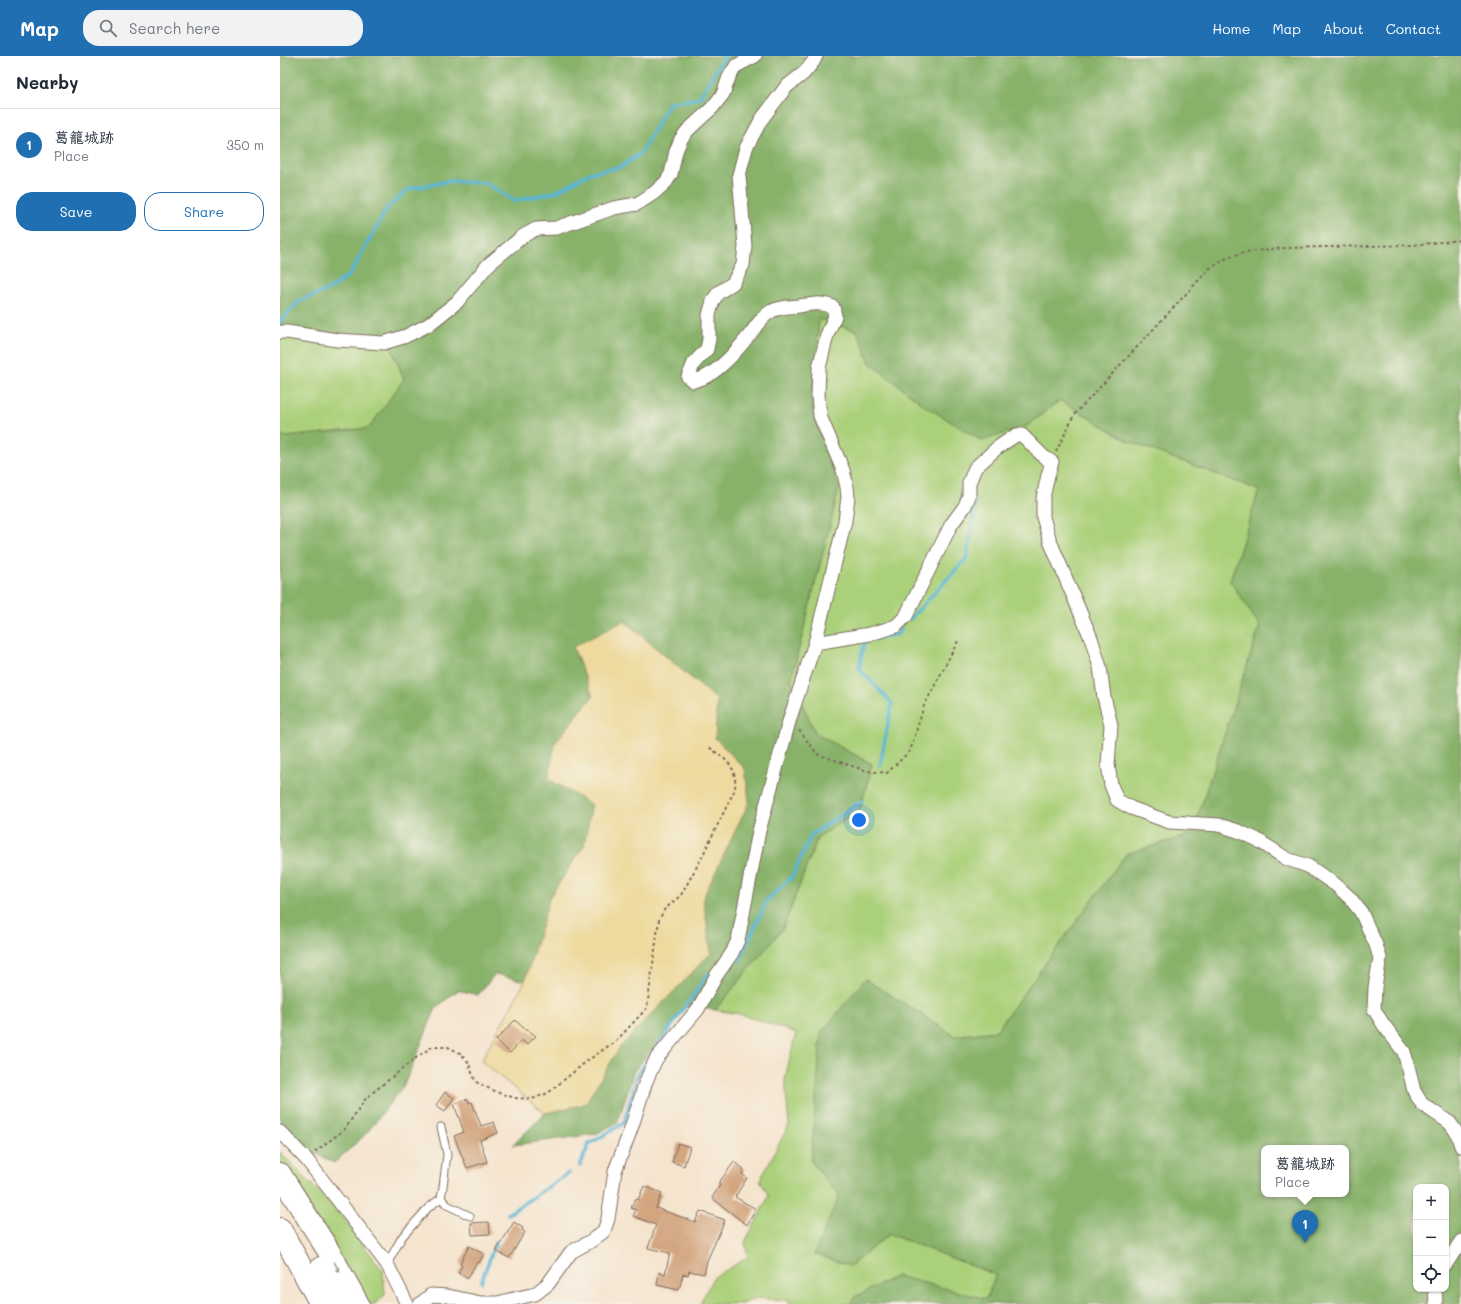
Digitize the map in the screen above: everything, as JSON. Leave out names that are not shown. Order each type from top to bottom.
[{"type":"highway","points":[[280,1174],[328,1250],[358,1304]]},
{"type":"highway","points":[[280,1189],[340,1304]]},
{"type":"highway","points":[[280,1229],[321,1304]]},
{"type":"street","points":[[280,332],[337,340],[384,343],[406,336],[428,326],[457,302],[488,265],[523,236],[536,229],[556,228],[614,208],[637,204],[654,193],[666,182],[671,174],[676,151],[684,135],[712,108],[719,99],[736,66],[755,56]]},
{"type":"street","points":[[420,1304],[431,1296],[448,1296],[481,1303],[497,1303],[535,1294],[548,1284],[571,1252],[591,1241],[604,1231],[608,1219],[615,1171],[631,1129],[646,1081],[656,1059],[698,1009],[716,976],[732,953],[738,940],[759,831],[790,718],[815,643],[845,522],[848,497],[843,470],[820,416],[818,396],[819,368],[827,335],[835,316],[832,307],[827,305],[811,304],[773,310],[764,317],[738,348],[710,376],[693,381],[688,377],[694,364],[707,349],[709,339],[709,315],[713,301],[718,293],[733,283],[743,265],[745,246],[739,175],[746,148],[761,120],[786,87],[804,73],[816,56]]},
{"type":"street","points":[[815,643],[870,634],[884,630],[896,626],[906,616],[951,525],[969,496],[969,483],[975,468],[1016,435],[1022,435],[1044,457],[1052,462],[1043,498],[1043,517],[1050,541],[1091,638],[1100,667],[1104,697],[1111,725],[1108,764],[1111,784],[1117,800],[1131,808],[1169,822],[1219,825],[1238,831],[1256,839],[1287,860],[1308,866],[1336,885],[1350,898],[1361,912],[1380,958],[1375,987],[1374,1009],[1383,1024],[1404,1052],[1414,1091],[1418,1098],[1422,1104],[1450,1123],[1457,1134],[1461,1146]]},
{"type":"street","points":[[280,1132],[307,1160],[387,1264],[407,1304]]},
{"type":"street","points":[[1449,1259],[1461,1241]]},
{"type":"street","points":[[1435,1292],[1436,1304]]},
{"type":"lane","points":[[387,1264],[402,1237],[428,1208],[441,1198],[447,1154],[441,1127]]},
{"type":"lane","points":[[441,1198],[447,1205],[470,1216]]},
{"type":"path","points":[[1052,462],[1063,435],[1074,415],[1210,268],[1227,258],[1245,252],[1284,248],[1412,245],[1461,240]]},
{"type":"path","points":[[790,718],[817,754],[867,771],[887,773],[910,751],[924,706],[959,639]]},
{"type":"path","points":[[307,1160],[345,1129],[366,1098],[417,1057],[432,1047],[448,1047],[460,1054],[469,1062],[476,1082],[496,1092],[515,1098],[532,1099],[548,1093],[587,1061],[617,1040],[647,1008],[660,920],[664,910],[682,895],[700,862],[735,789],[736,778],[731,764],[709,747]]},
{"type":"green space","points":[[280,56],[1461,56],[1461,1304],[850,1304],[855,1297],[897,1276],[986,1299],[996,1275],[889,1234],[850,1266],[814,1254],[839,1196],[811,1161],[821,1033],[865,979],[955,1036],[996,1031],[1126,854],[1192,834],[1260,626],[1230,581],[1259,490],[1128,441],[1060,400],[1027,426],[982,441],[925,406],[870,363],[857,331],[819,319],[812,410],[839,488],[791,680],[816,734],[872,764],[860,810],[818,837],[783,928],[715,1010],[687,1006],[634,1071],[618,1122],[596,1134],[513,1145],[545,1113],[585,1104],[620,1047],[711,953],[703,898],[749,802],[745,769],[715,738],[717,700],[624,621],[573,648],[593,696],[555,743],[592,805],[584,846],[550,897],[525,981],[495,974],[478,995],[458,990],[436,1008],[404,1085],[366,1134],[334,1163],[307,1149],[280,1121],[280,435],[287,437],[369,428],[404,379],[389,342],[280,326]]},
{"type":"green space","points":[[819,319],[857,331],[870,363],[1027,426],[1060,400],[1128,441],[1259,490],[1230,581],[1260,626],[1192,834],[1126,854],[996,1031],[955,1036],[865,979],[811,1161],[839,1196],[850,1266],[889,1234],[996,1275],[986,1299],[897,1276],[855,1297],[850,1304],[790,1304],[789,1300],[757,1298],[742,1304],[700,1304],[713,1278],[748,1257],[745,1242],[769,1196],[760,1180],[789,1125],[785,1079],[796,1033],[740,1014],[715,1010],[783,928],[818,837],[860,810],[872,764],[816,734],[791,680],[839,488],[812,410]]},
{"type":"green space","points":[[280,326],[389,342],[404,380],[369,428],[287,437],[280,435]]},
{"type":"green space","points":[[280,1152],[342,1216],[383,1271],[385,1295],[375,1304],[369,1304],[280,1160]]},
{"type":"sand","points":[[624,621],[717,700],[715,738],[745,769],[749,802],[703,898],[711,953],[620,1047],[585,1104],[545,1113],[481,1061],[525,981],[550,897],[584,846],[592,805],[549,779],[555,743],[593,696],[573,647]]},
{"type":"building","points":[[515,1020],[527,1031],[528,1030],[536,1036],[527,1045],[522,1040],[510,1053],[496,1040]]},
{"type":"building","points":[[445,1092],[454,1098],[445,1111],[436,1105]]},
{"type":"building","points":[[468,1099],[469,1103],[472,1102],[481,1126],[494,1122],[498,1133],[480,1140],[487,1162],[467,1168],[454,1136],[464,1132],[454,1104]]},
{"type":"building","points":[[678,1143],[690,1147],[684,1166],[672,1162]]},
{"type":"building","points":[[734,1162],[744,1169],[742,1174],[747,1178],[735,1197],[756,1209],[747,1225],[712,1198],[720,1185],[718,1184]]},
{"type":"building","points":[[644,1186],[662,1193],[656,1208],[695,1222],[700,1211],[725,1220],[707,1261],[704,1274],[689,1271],[688,1275],[683,1274],[679,1290],[657,1285],[659,1272],[665,1274],[670,1253],[648,1248],[656,1225],[633,1216],[636,1210],[631,1208],[635,1199],[638,1200]]},
{"type":"building","points":[[489,1222],[490,1234],[472,1235],[471,1223]]},
{"type":"building","points":[[514,1222],[523,1228],[522,1230],[525,1232],[509,1258],[496,1251]]},
{"type":"building","points":[[469,1246],[484,1254],[479,1263],[477,1262],[468,1278],[458,1273],[462,1266],[460,1263]]},
{"type":"waterway","points":[[280,322],[299,301],[330,289],[350,274],[388,207],[409,189],[449,181],[486,183],[514,201],[556,192],[590,173],[621,167],[641,153],[669,103],[699,98],[725,56]]},
{"type":"waterway","points":[[910,619],[967,558],[975,501]]},
{"type":"waterway","points":[[879,638],[898,634],[902,628]]},
{"type":"waterway","points":[[868,641],[864,642],[859,669],[892,703],[880,766]]},
{"type":"waterway","points":[[739,961],[767,900],[792,877],[811,835],[862,801]]},
{"type":"waterway","points":[[580,1166],[589,1144],[624,1123],[638,1074],[708,974]]},
{"type":"waterway","points":[[508,1214],[569,1173]]},
{"type":"waterway","points":[[481,1282],[496,1242]]},
{"type":"waterway","points":[[432,1304],[438,1300]]},
{"type":"place","name":"葛籠城跡","points":[[1305,1243]]}]
